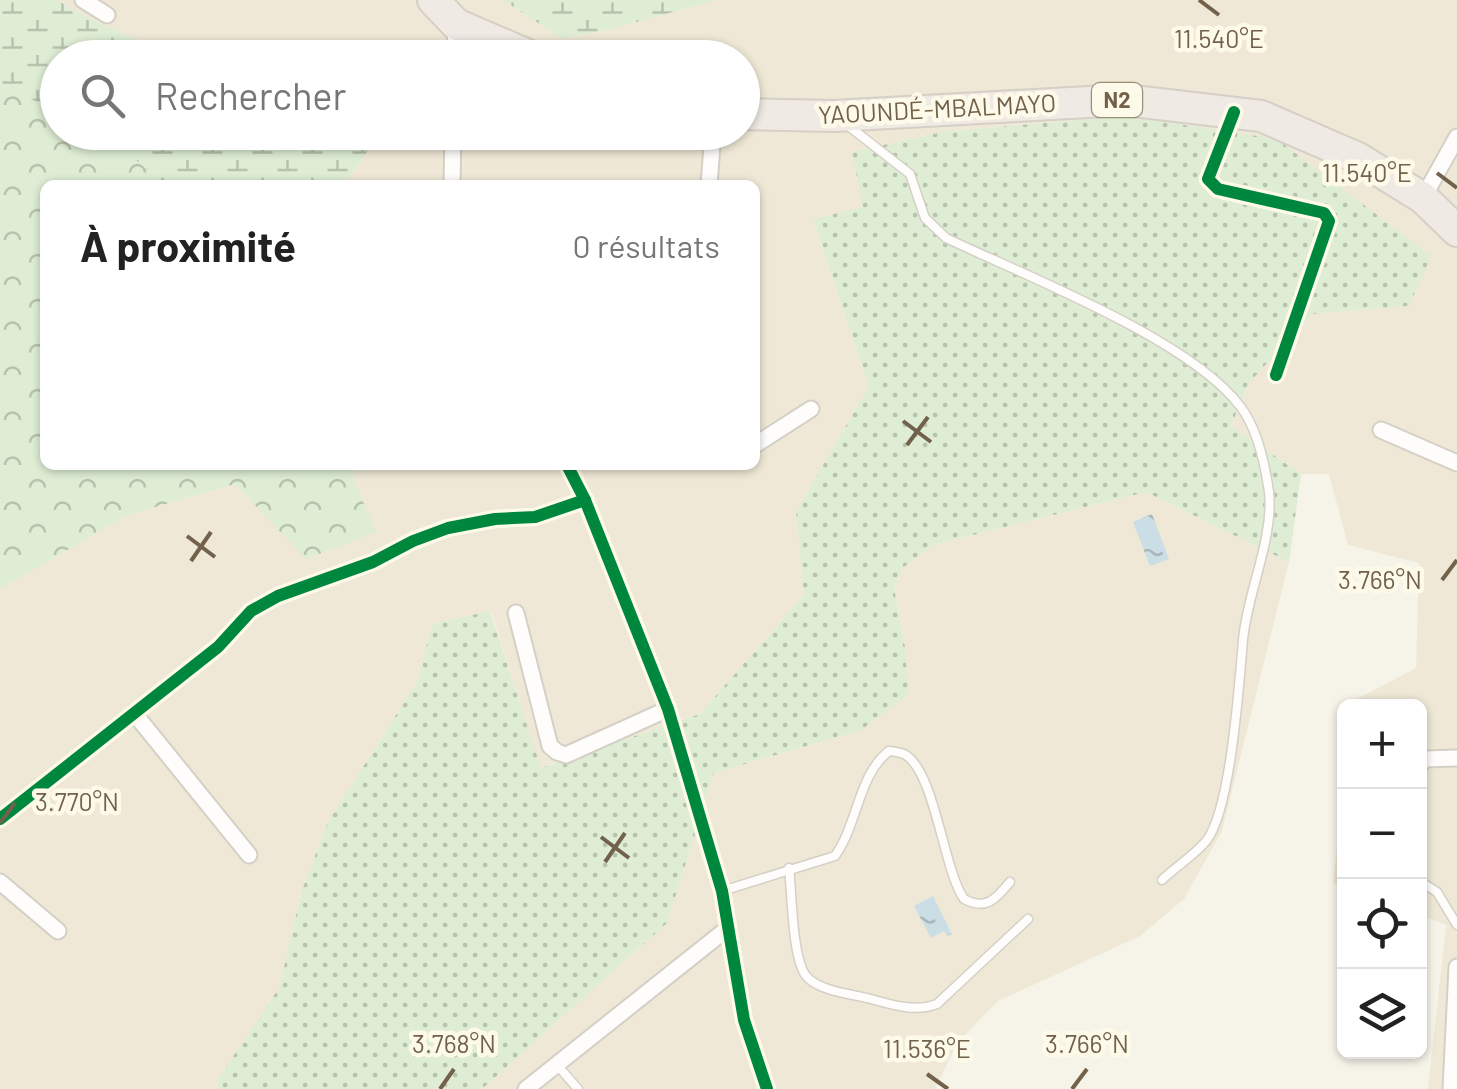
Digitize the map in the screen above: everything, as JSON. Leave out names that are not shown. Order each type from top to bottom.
[{"type":"highway","points":[[433,0],[456,24],[493,40]]},
{"type":"highway","name":"YAOUNDÉ-MBALMAYO","points":[[760,114],[834,116],[1126,100],[1261,116],[1358,158],[1423,198],[1457,231]]},
{"type":"street","points":[[83,0],[106,15]]},
{"type":"street","points":[[456,24],[456,40]]},
{"type":"street","points":[[1234,112],[1208,180],[1212,185],[1324,213],[1329,220],[1276,375]]},
{"type":"street","points":[[1423,198],[1457,137]]},
{"type":"street","points":[[452,180],[453,150]]},
{"type":"street","points":[[709,180],[712,150]]},
{"type":"street","points":[[760,442],[811,410]]},
{"type":"street","points":[[1381,430],[1457,464]]},
{"type":"street","points":[[570,470],[668,708],[722,890],[744,1020],[767,1089]]},
{"type":"street","points":[[0,819],[218,647],[251,611],[278,596],[372,562],[448,528],[494,519],[534,518],[585,500]]},
{"type":"street","points":[[516,613],[550,746],[557,752],[566,754],[668,708]]},
{"type":"street","points":[[134,713],[249,855]]},
{"type":"street","points":[[1427,759],[1457,758]]},
{"type":"street","points":[[0,882],[58,931]]},
{"type":"street","points":[[526,1089],[728,928]]},
{"type":"street","points":[[1451,1089],[1457,967]]},
{"type":"lane","points":[[834,116],[910,174],[925,218],[946,238],[1131,326],[1189,362],[1222,386],[1243,409],[1259,446],[1269,495],[1262,556],[1244,627],[1240,686],[1224,795],[1218,821],[1207,839],[1162,880]]},
{"type":"lane","points":[[722,890],[835,856],[845,842],[871,770],[889,751],[904,754],[927,789],[964,899],[979,905],[990,904],[1010,882]]},
{"type":"lane","points":[[790,868],[800,960],[806,977],[822,986],[892,1005],[918,1008],[937,1004],[1028,920]]},
{"type":"lane","points":[[1427,886],[1437,892],[1457,925]]},
{"type":"lane","points":[[557,1065],[578,1089]]},
{"type":"shaded area","points":[[58,0],[503,0],[561,38],[603,31],[717,0],[1457,0],[1457,1089],[1428,1089],[1446,925],[1427,918],[1427,699],[1357,699],[1416,668],[1419,563],[1348,545],[1329,474],[1301,474],[1231,426],[1248,384],[1312,314],[1409,306],[1124,116],[942,132],[853,153],[864,207],[813,219],[869,386],[796,512],[804,595],[700,714],[540,768],[491,611],[432,624],[417,682],[328,822],[302,890],[279,988],[218,1079],[218,1089],[0,1089],[0,589],[128,515],[236,484],[352,478],[356,470],[760,470],[760,180],[348,180],[368,150],[760,150],[760,40],[138,40]]},
{"type":"shaded area","points":[[1146,492],[1289,562],[1222,831],[1184,899],[1140,936],[998,1001],[957,1043],[935,1089],[482,1089],[667,923],[714,773],[861,730],[905,647],[894,588],[901,569],[933,545]]},
{"type":"shaded area","points":[[1337,848],[1337,885],[1333,883]]},
{"type":"green space","points":[[0,0],[58,0],[138,40],[40,40],[40,104],[0,82]]},
{"type":"green space","points":[[503,0],[717,0],[603,31],[561,38]]},
{"type":"green space","points":[[0,82],[40,104],[40,150],[124,150],[159,180],[40,180],[40,470],[356,470],[352,478],[377,532],[306,559],[235,484],[128,515],[0,589]]},
{"type":"green space","points":[[1124,116],[1277,139],[1431,256],[1409,306],[1312,314],[1248,384],[1231,426],[1301,474],[1289,562],[1146,492],[933,545],[901,569],[894,588],[905,647],[908,695],[861,730],[714,773],[667,923],[482,1089],[218,1089],[218,1079],[279,988],[302,890],[328,822],[417,682],[432,624],[490,611],[541,768],[700,714],[804,595],[796,512],[869,386],[813,219],[863,207],[852,152],[942,132]]},
{"type":"green space","points":[[125,150],[368,150],[348,180],[158,180]]},
{"type":"water","points":[[1152,514],[1169,559],[1150,566],[1133,522]]},
{"type":"water","points":[[933,896],[952,934],[947,936],[944,931],[931,938],[914,906]]},
{"type":"cycle path","points":[[1234,112],[1208,179],[1218,189],[1324,213],[1329,221],[1276,375]]},
{"type":"cycle path","points":[[570,470],[668,709],[722,891],[744,1020],[767,1089]]},
{"type":"cycle path","points":[[0,819],[218,647],[251,611],[278,596],[373,562],[448,528],[495,519],[535,517],[585,500]]}]
